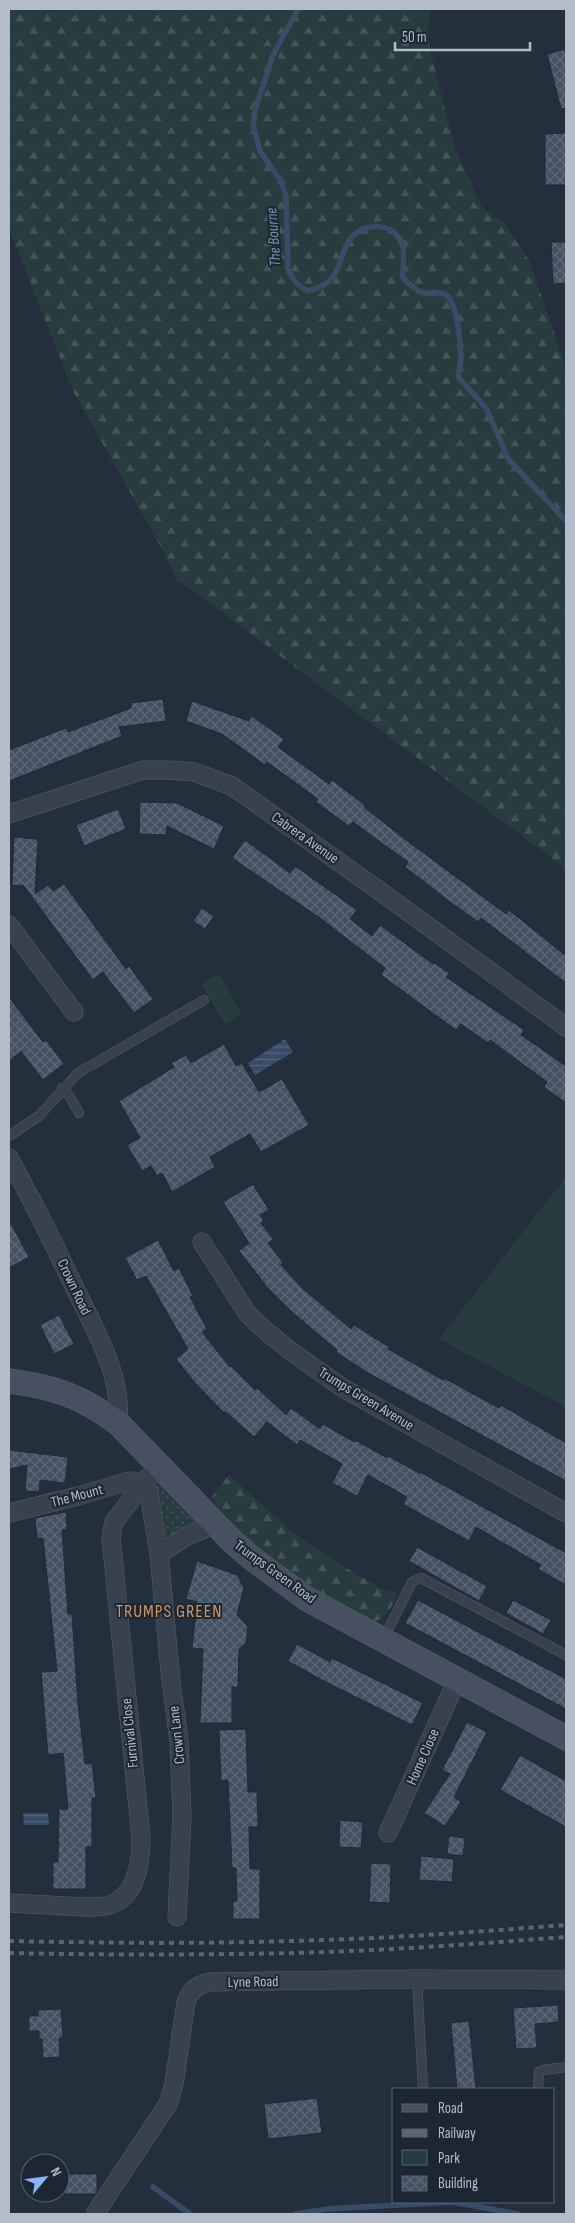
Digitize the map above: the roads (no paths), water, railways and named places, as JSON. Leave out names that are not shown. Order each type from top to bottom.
[{"type":"street","name":"Cabrera Avenue","points":[[9,814],[143,770],[194,772],[214,778],[232,786],[566,1027]]},
{"type":"street","points":[[9,925],[74,1012]]},
{"type":"street","name":"Crown Road","points":[[9,1158],[33,1200],[112,1369],[120,1407],[118,1424]]},
{"type":"street","name":"Trumps Green Avenue","points":[[202,1242],[247,1313],[256,1323],[308,1363],[343,1388],[566,1513]]},
{"type":"street","name":"Trumps Green Road","points":[[9,1380],[58,1389],[83,1400],[118,1424],[213,1522],[254,1560],[307,1599],[566,1738]]},
{"type":"street","name":"Furnival Close","points":[[9,1903],[105,1906],[118,1902],[127,1894],[137,1875],[141,1859],[141,1838],[111,1537],[114,1522],[128,1502],[144,1485],[158,1464]]},
{"type":"street","name":"The Mount","points":[[9,1513],[129,1481],[137,1481],[144,1485]]},
{"type":"street","name":"Crown Lane","points":[[144,1485],[149,1493],[159,1554],[171,1681],[179,1741],[182,1795],[177,1917]]},
{"type":"street","points":[[159,1554],[213,1522]]},
{"type":"street","name":"Home Close","points":[[388,1833],[457,1680]]},
{"type":"street","name":"Lyne Road","points":[[95,2214],[168,2104],[174,2084],[186,2002],[190,1991],[199,1985],[210,1982],[417,1979],[566,1980]]},
{"type":"lane","points":[[9,1136],[39,1116],[51,1104],[62,1088],[78,1073],[204,1000]]},
{"type":"lane","points":[[62,1088],[70,1097],[79,1113]]},
{"type":"lane","points":[[384,1639],[412,1582],[421,1578],[566,1655]]},
{"type":"lane","points":[[417,1979],[423,2088]]},
{"type":"lane","points":[[538,2088],[539,2072],[566,2067]]},
{"type":"water","points":[[285,1039],[293,1052],[255,1075],[248,1063]]},
{"type":"water","points":[[23,1813],[48,1813],[49,1825],[24,1825]]},
{"type":"waterway","name":"The Bourne","points":[[298,9],[273,55],[255,110],[253,124],[260,151],[281,181],[286,196],[288,268],[291,276],[308,291],[317,288],[326,284],[335,275],[345,248],[357,232],[365,228],[381,227],[395,233],[403,248],[403,278],[419,291],[424,293],[441,293],[451,301],[459,336],[461,360],[458,373],[459,378],[486,408],[509,460],[566,521]]},
{"type":"waterway","points":[[153,2187],[190,2214]]},
{"type":"waterway","points":[[295,2214],[327,2209],[434,2203]]},
{"type":"waterway","points":[[458,2203],[518,2214]]},
{"type":"railway","points":[[9,1941],[114,1943],[255,1942],[428,1935],[566,1925]]},
{"type":"railway","points":[[9,1953],[255,1954],[428,1947],[566,1937]]},
{"type":"district","name":"TRUMPS GREEN","points":[[169,1611]]}]
